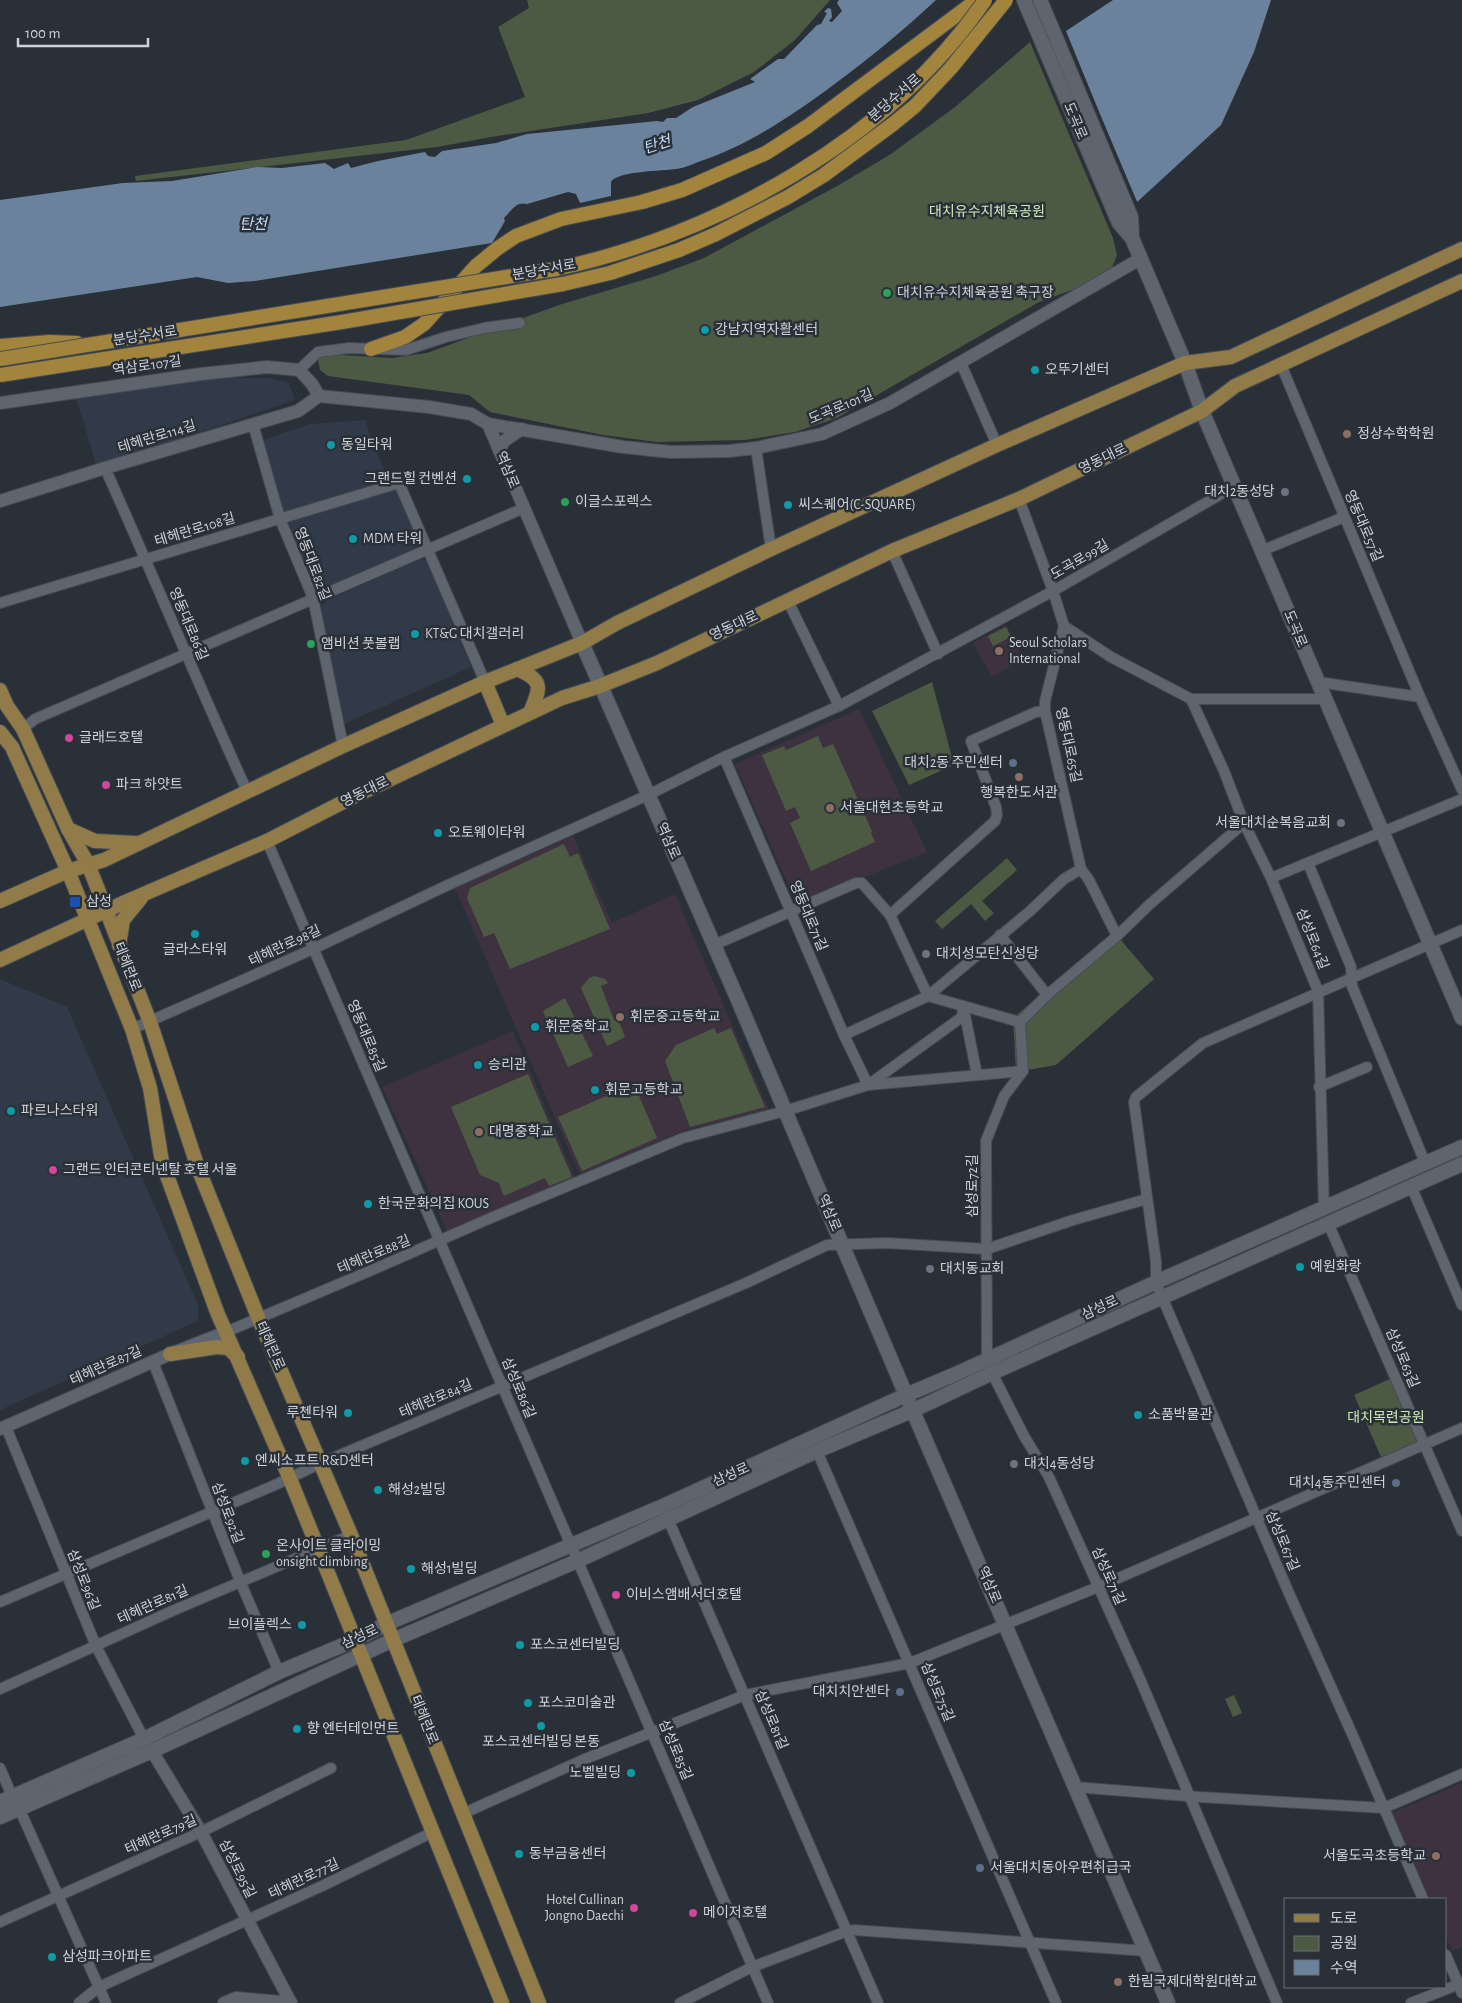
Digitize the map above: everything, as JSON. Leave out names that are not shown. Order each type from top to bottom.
[{"type":"highway","points":[[370,349],[405,337],[424,324],[476,266],[516,236],[561,219],[642,202],[682,190],[766,153],[808,126],[977,0]]},
{"type":"highway","name":"분당수서로","points":[[0,358],[556,269],[610,256],[656,240],[695,225],[749,199],[801,169],[842,142],[910,88],[933,65],[985,0]]},
{"type":"highway","name":"분당수서로","points":[[0,375],[342,322],[563,284],[610,274],[679,250],[716,234],[795,192],[824,175],[894,124],[916,106],[951,68],[1006,0]]},
{"type":"highway","points":[[0,346],[49,342],[95,344]]},
{"type":"main road","name":"도곡로","points":[[1024,0],[1119,223],[1132,238]]},
{"type":"main road","name":"도곡로","points":[[1040,0],[1131,217],[1132,238],[1185,363],[1202,411],[1462,1018]]},
{"type":"main road","points":[[0,901],[68,870],[104,860],[343,746],[485,682],[582,643],[617,623],[771,549],[997,445],[1185,363],[1231,357],[1462,249]]},
{"type":"main road","name":"영동대로","points":[[0,960],[267,841],[357,795],[562,698],[600,686],[657,662],[892,551],[1018,499],[1202,411],[1235,386],[1462,281]]},
{"type":"main road","name":"역삼로","points":[[582,643],[786,1111],[1168,2003]]},
{"type":"main road","points":[[517,669],[531,675],[538,686],[538,694],[530,713]]},
{"type":"main road","points":[[485,682],[504,725]]},
{"type":"main road","name":"테헤란로","points":[[0,690],[7,706],[23,729],[68,829],[88,864],[150,1022],[198,1168],[258,1317],[351,1535],[539,2003]]},
{"type":"main road","name":"테헤란로","points":[[0,732],[12,747],[89,920],[132,1029],[150,1088],[162,1162],[177,1205],[226,1332],[290,1479],[502,2003]]},
{"type":"main road","points":[[68,829],[95,841],[138,843]]},
{"type":"main road","points":[[119,947],[123,920],[145,894]]},
{"type":"main road","name":"삼성로","points":[[10,1802],[152,1751],[393,1640],[577,1561],[818,1451],[914,1410],[989,1366],[1156,1283],[1462,1147]]},
{"type":"main road","name":"삼성로","points":[[0,1817],[10,1802],[144,1739],[279,1672],[355,1640],[386,1624],[672,1502],[906,1395],[989,1366],[1162,1297],[1462,1164]]},
{"type":"main road","points":[[1156,1283],[1162,1297]]},
{"type":"main road","points":[[1156,1283],[1162,1297]]},
{"type":"main road","points":[[170,1354],[217,1347],[228,1348],[238,1357]]},
{"type":"street","name":"도곡로101길","points":[[488,424],[623,448],[671,452],[729,451],[756,448],[822,434],[890,403],[1140,258]]},
{"type":"street","points":[[488,424],[470,414],[429,407],[319,396],[312,384],[299,370],[318,352],[349,348],[406,350],[446,337],[484,328],[520,323]]},
{"type":"street","points":[[961,363],[997,445]]},
{"type":"street","name":"영동대로57길","points":[[1281,365],[1420,697],[1462,790]]},
{"type":"street","name":"역삼로107길","points":[[0,402],[201,374],[267,367],[299,370]]},
{"type":"street","name":"테헤란로114길","points":[[0,501],[298,411],[319,396]]},
{"type":"street","name":"영동대로82길","points":[[253,424],[280,519],[313,598],[343,746]]},
{"type":"street","name":"역삼로","points":[[488,424],[582,643]]},
{"type":"street","points":[[498,450],[510,435],[522,429]]},
{"type":"street","points":[[756,448],[771,549]]},
{"type":"street","name":"영동대로86길","points":[[105,468],[146,559],[185,654],[247,791]]},
{"type":"street","name":"테헤란로108길","points":[[0,603],[399,483],[428,550]]},
{"type":"street","name":"도곡로99길","points":[[724,757],[839,706],[938,654],[1053,592],[1234,486]]},
{"type":"street","points":[[1018,499],[1064,626],[1111,657],[1191,699],[1324,699]]},
{"type":"street","points":[[23,729],[35,719],[524,508]]},
{"type":"street","points":[[1262,551],[1344,517]]},
{"type":"street","points":[[428,550],[485,682]]},
{"type":"street","points":[[892,551],[938,654]]},
{"type":"street","points":[[788,601],[839,706]]},
{"type":"street","name":"영동대로65길","points":[[1064,626],[1045,701],[1045,711],[1081,870],[1089,880],[1117,936]]},
{"type":"street","points":[[1318,682],[1420,697]]},
{"type":"street","name":"삼성로64길","points":[[1191,699],[1224,771],[1244,823],[1271,878],[1318,991],[1319,1087],[1324,1209]]},
{"type":"street","points":[[890,915],[995,821],[997,816],[996,807],[971,741],[1036,712],[1045,711]]},
{"type":"street","name":"테헤란로98길","points":[[132,1029],[313,949],[448,885],[648,795],[724,757]]},
{"type":"street","name":"영동대로71길","points":[[724,757],[844,1035],[868,1085]]},
{"type":"street","points":[[1271,878],[1462,799]]},
{"type":"street","points":[[868,1085],[920,1082],[978,1074],[1023,1071],[1020,1022],[1048,994],[1117,936],[1150,904],[1244,823]]},
{"type":"street","name":"영동대로85길","points":[[267,841],[441,1241]]},
{"type":"street","points":[[1308,863],[1351,967],[1352,986],[1426,1164]]},
{"type":"street","points":[[844,1035],[928,996],[1029,912],[1064,879],[1081,870]]},
{"type":"street","points":[[714,945],[856,883],[862,883],[890,915],[928,996],[1020,1022]]},
{"type":"street","points":[[1156,1283],[1156,1262],[1134,1102],[1136,1097],[1203,1043],[1318,991],[1462,930]]},
{"type":"street","points":[[1000,935],[1048,994]]},
{"type":"street","points":[[963,1006],[978,1074]]},
{"type":"street","points":[[868,1085],[962,1016],[963,1006]]},
{"type":"street","points":[[1319,1087],[1367,1067]]},
{"type":"street","name":"삼성로72길","points":[[989,1366],[986,1141],[1004,1096],[1023,1071]]},
{"type":"street","name":"테헤란로88길","points":[[226,1332],[677,1140],[786,1111],[868,1085]]},
{"type":"street","points":[[1411,1186],[1462,1305]]},
{"type":"street","points":[[987,1249],[1073,1220],[1147,1199]]},
{"type":"street","name":"삼성로63길","points":[[1328,1223],[1462,1531]]},
{"type":"street","name":"삼성로86길","points":[[441,1241],[570,1545]]},
{"type":"street","name":"테헤란로84길","points":[[0,1602],[290,1479],[321,1463],[746,1283],[827,1245],[887,1243],[987,1249]]},
{"type":"street","name":"삼성로67길","points":[[1162,1297],[1422,1898]]},
{"type":"street","name":"테헤란로87길","points":[[3,1428],[170,1354],[226,1332]]},
{"type":"street","name":"삼성로92길","points":[[152,1362],[240,1581],[279,1672]]},
{"type":"street","name":"삼성로71길","points":[[989,1366],[1024,1436],[1049,1477],[1189,1795],[1277,2003]]},
{"type":"street","name":"삼성로96길","points":[[3,1428],[96,1646],[144,1739]]},
{"type":"street","points":[[462,1814],[652,1732],[745,1695],[910,1663],[1098,1587],[1462,1428]]},
{"type":"street","name":"삼성로75길","points":[[818,1451],[1056,2003]]},
{"type":"street","name":"삼성로81길","points":[[668,1519],[878,2003]]},
{"type":"street","name":"테헤란로81길","points":[[0,1689],[240,1581],[351,1535]]},
{"type":"street","name":"삼성로85길","points":[[570,1545],[768,2003]]},
{"type":"street","name":"삼성로95길","points":[[152,1751],[202,1832],[290,2003]]},
{"type":"street","points":[[0,1768],[10,1802],[57,1896],[106,2003]]},
{"type":"street","name":"테헤란로79길","points":[[0,1922],[202,1832],[331,1768]]},
{"type":"street","points":[[1075,1787],[1199,1797],[1384,1808],[1462,1774]]},
{"type":"street","name":"테헤란로77길","points":[[79,2003],[99,1987],[322,1886],[433,1832]]},
{"type":"street","points":[[680,2003],[752,1967],[854,1930],[1146,1951]]},
{"type":"street","points":[[1411,2003],[1461,1987],[1447,1957]]},
{"type":"street","points":[[224,2003],[236,1998],[290,2003]]},
{"type":"shaded area","points":[[270,378],[289,383],[295,400],[172,442],[96,464],[75,394],[175,381]]},
{"type":"shaded area","points":[[365,420],[375,449],[390,482],[287,514],[283,511],[263,440],[310,424]]},
{"type":"shaded area","points":[[393,488],[401,494],[422,544],[420,550],[317,592],[288,526],[289,520]]},
{"type":"shaded area","points":[[421,559],[427,561],[471,667],[342,725],[321,616],[322,606],[327,600]]},
{"type":"shaded area","name":"Seoul Scholars International","points":[[1006,625],[1024,659],[992,677],[973,643]]},
{"type":"shaded area","name":"서울대현초등학교","points":[[859,709],[927,852],[797,904],[735,764]]},
{"type":"shaded area","name":"휘문중고등학교","points":[[573,836],[612,923],[675,894],[769,1110],[682,1131],[580,1175],[455,888]]},
{"type":"shaded area","points":[[0,979],[67,1007],[198,1305],[198,1321],[0,1410]]},
{"type":"shaded area","name":"대명중학교","points":[[513,1031],[575,1177],[448,1233],[382,1087]]},
{"type":"shaded area","name":"서울도곡초등학교","points":[[1462,1783],[1462,1947],[1452,1951],[1447,1938],[1447,1898],[1430,1898],[1392,1813]]},
{"type":"green space","points":[[527,0],[830,0],[795,40],[754,72],[698,100],[648,113],[437,147],[136,181],[135,176],[406,140],[525,97],[498,27],[529,8]]},
{"type":"green space","name":"대치유수지체육공원","points":[[1030,42],[1113,238],[1117,255],[1111,270],[1080,287],[1039,302],[837,418],[795,432],[745,440],[657,442],[603,435],[490,412],[469,395],[328,376],[320,370],[318,359],[324,354],[392,358],[427,353],[559,305],[656,276],[704,258],[839,185],[891,154],[955,107]]},
{"type":"green space","points":[[1006,627],[1011,637],[993,646],[988,636]]},
{"type":"green space","points":[[932,682],[954,765],[909,785],[872,711]]},
{"type":"green space","points":[[818,736],[823,748],[833,744],[872,831],[875,842],[811,871],[790,823],[800,818],[795,807],[786,811],[762,755],[784,746],[786,750]]},
{"type":"green space","points":[[564,844],[570,857],[578,853],[610,929],[510,969],[494,933],[484,937],[467,898],[470,888]]},
{"type":"green space","points":[[1007,858],[1017,870],[982,901],[994,913],[985,921],[971,904],[942,929],[935,921]]},
{"type":"green space","points":[[1114,932],[1154,979],[1056,1065],[1016,1072],[1013,1018]]},
{"type":"green space","points":[[594,976],[605,979],[608,983],[601,986],[614,1020],[618,1019],[625,1037],[607,1046],[581,988],[589,978]]},
{"type":"green space","points":[[565,998],[593,1056],[568,1067],[543,1011]]},
{"type":"green space","points":[[714,1028],[717,1034],[731,1028],[765,1107],[690,1127],[665,1061],[676,1045]]},
{"type":"green space","points":[[528,1074],[572,1177],[549,1186],[545,1178],[504,1196],[499,1183],[480,1175],[451,1107]]},
{"type":"green space","points":[[634,1084],[657,1138],[582,1171],[558,1117]]},
{"type":"green space","name":"대치목련공원","points":[[1392,1378],[1419,1441],[1381,1457],[1354,1395]]},
{"type":"green space","points":[[1234,1695],[1242,1713],[1233,1717],[1225,1699]]},
{"type":"water","name":"탄천","points":[[839,0],[936,0],[900,33],[849,73],[803,106],[753,138],[717,155],[685,167],[641,172],[615,178],[611,182],[611,196],[580,203],[576,194],[568,192],[527,204],[520,204],[514,207],[504,218],[505,221],[492,243],[255,281],[228,283],[197,277],[0,307],[0,200],[123,183],[172,181],[257,167],[282,168],[325,163],[334,169],[348,163],[351,168],[425,152],[428,156],[435,157],[442,151],[496,143],[527,134],[657,121],[663,122],[667,118],[676,118],[693,107],[755,82],[750,79],[778,59],[784,59],[817,25],[821,24],[827,13],[824,12],[828,8],[831,9],[832,17],[829,21],[832,22],[842,11],[837,3]]},
{"type":"water","points":[[1113,0],[1271,0],[1254,52],[1221,125],[1136,203],[1066,31]]},
{"type":"pier","points":[[1064,29],[1138,204],[1137,205],[1134,204]]},
{"type":"place","name":"대치유수지체육공원 축구장","points":[[887,293]]},
{"type":"place","name":"강남지역자활센터","points":[[705,330]]},
{"type":"place","name":"오뚜기센터","points":[[1035,370]]},
{"type":"place","name":"정상수학학원","points":[[1347,434]]},
{"type":"place","name":"동일타워","points":[[331,445]]},
{"type":"place","name":"그랜드힐 컨벤션","points":[[467,479]]},
{"type":"place","name":"대치2동성당","points":[[1285,492]]},
{"type":"place","name":"이글스포렉스","points":[[565,502]]},
{"type":"place","name":"씨스퀘어(C-SQUARE)","points":[[788,505]]},
{"type":"place","name":"MDM 타워","points":[[353,539]]},
{"type":"place","name":"KT&G 대치갤러리","points":[[415,634]]},
{"type":"place","name":"앰비션 풋볼랩","points":[[311,644]]},
{"type":"place","name":"Seoul Scholars International","points":[[999,651]]},
{"type":"place","name":"글래드호텔","points":[[69,738]]},
{"type":"place","name":"대치2동 주민센터","points":[[1013,763]]},
{"type":"place","name":"행복한도서관","points":[[1019,777]]},
{"type":"place","name":"파크 하얏트","points":[[106,785]]},
{"type":"place","name":"서울대현초등학교","points":[[830,808]]},
{"type":"place","name":"서울대치순복음교회","points":[[1341,823]]},
{"type":"place","name":"오토웨이타워","points":[[438,833]]},
{"type":"place","name":"삼성","points":[[75,902]]},
{"type":"place","name":"글라스타워","points":[[195,934]]},
{"type":"place","name":"대치성모탄신성당","points":[[926,954]]},
{"type":"place","name":"휘문중고등학교","points":[[620,1017]]},
{"type":"place","name":"휘문중학교","points":[[535,1027]]},
{"type":"place","name":"승리관","points":[[478,1065]]},
{"type":"place","name":"휘문고등학교","points":[[595,1090]]},
{"type":"place","name":"파르나스타워","points":[[11,1111]]},
{"type":"place","name":"대명중학교","points":[[479,1132]]},
{"type":"place","name":"그랜드 인터콘티넨탈 호텔 서울","points":[[53,1170]]},
{"type":"place","name":"한국문화의집 KOUS","points":[[368,1204]]},
{"type":"place","name":"예원화랑","points":[[1300,1267]]},
{"type":"place","name":"대치동교회","points":[[930,1269]]},
{"type":"place","name":"루첸타워","points":[[348,1413]]},
{"type":"place","name":"소품박물관","points":[[1138,1415]]},
{"type":"place","name":"엔씨소프트 R&D센터","points":[[245,1461]]},
{"type":"place","name":"대치4동성당","points":[[1014,1464]]},
{"type":"place","name":"대치4동주민센터","points":[[1396,1483]]},
{"type":"place","name":"해성2빌딩","points":[[378,1490]]},
{"type":"place","name":"온사이트 클라이밍 onsight climbing","points":[[266,1554]]},
{"type":"place","name":"해성1빌딩","points":[[411,1569]]},
{"type":"place","name":"이비스앰배서더호텔","points":[[616,1595]]},
{"type":"place","name":"브이플렉스","points":[[302,1625]]},
{"type":"place","name":"포스코센터빌딩","points":[[520,1645]]},
{"type":"place","name":"대치치안센타","points":[[900,1692]]},
{"type":"place","name":"포스코미술관","points":[[528,1703]]},
{"type":"place","name":"포스코센터빌딩 본동","points":[[541,1726]]},
{"type":"place","name":"향 엔터테인먼트","points":[[297,1729]]},
{"type":"place","name":"노벨빌딩","points":[[631,1773]]},
{"type":"place","name":"동부금융센터","points":[[519,1854]]},
{"type":"place","name":"서울도곡초등학교","points":[[1436,1856]]},
{"type":"place","name":"서울대치동아우편취급국","points":[[980,1868]]},
{"type":"place","name":"Hotel Cullinan Jongno Daechi","points":[[634,1908]]},
{"type":"place","name":"메이저호텔","points":[[693,1913]]},
{"type":"place","name":"삼성파크아파트","points":[[52,1957]]},
{"type":"place","name":"한림국제대학원대학교","points":[[1118,1982]]}]
